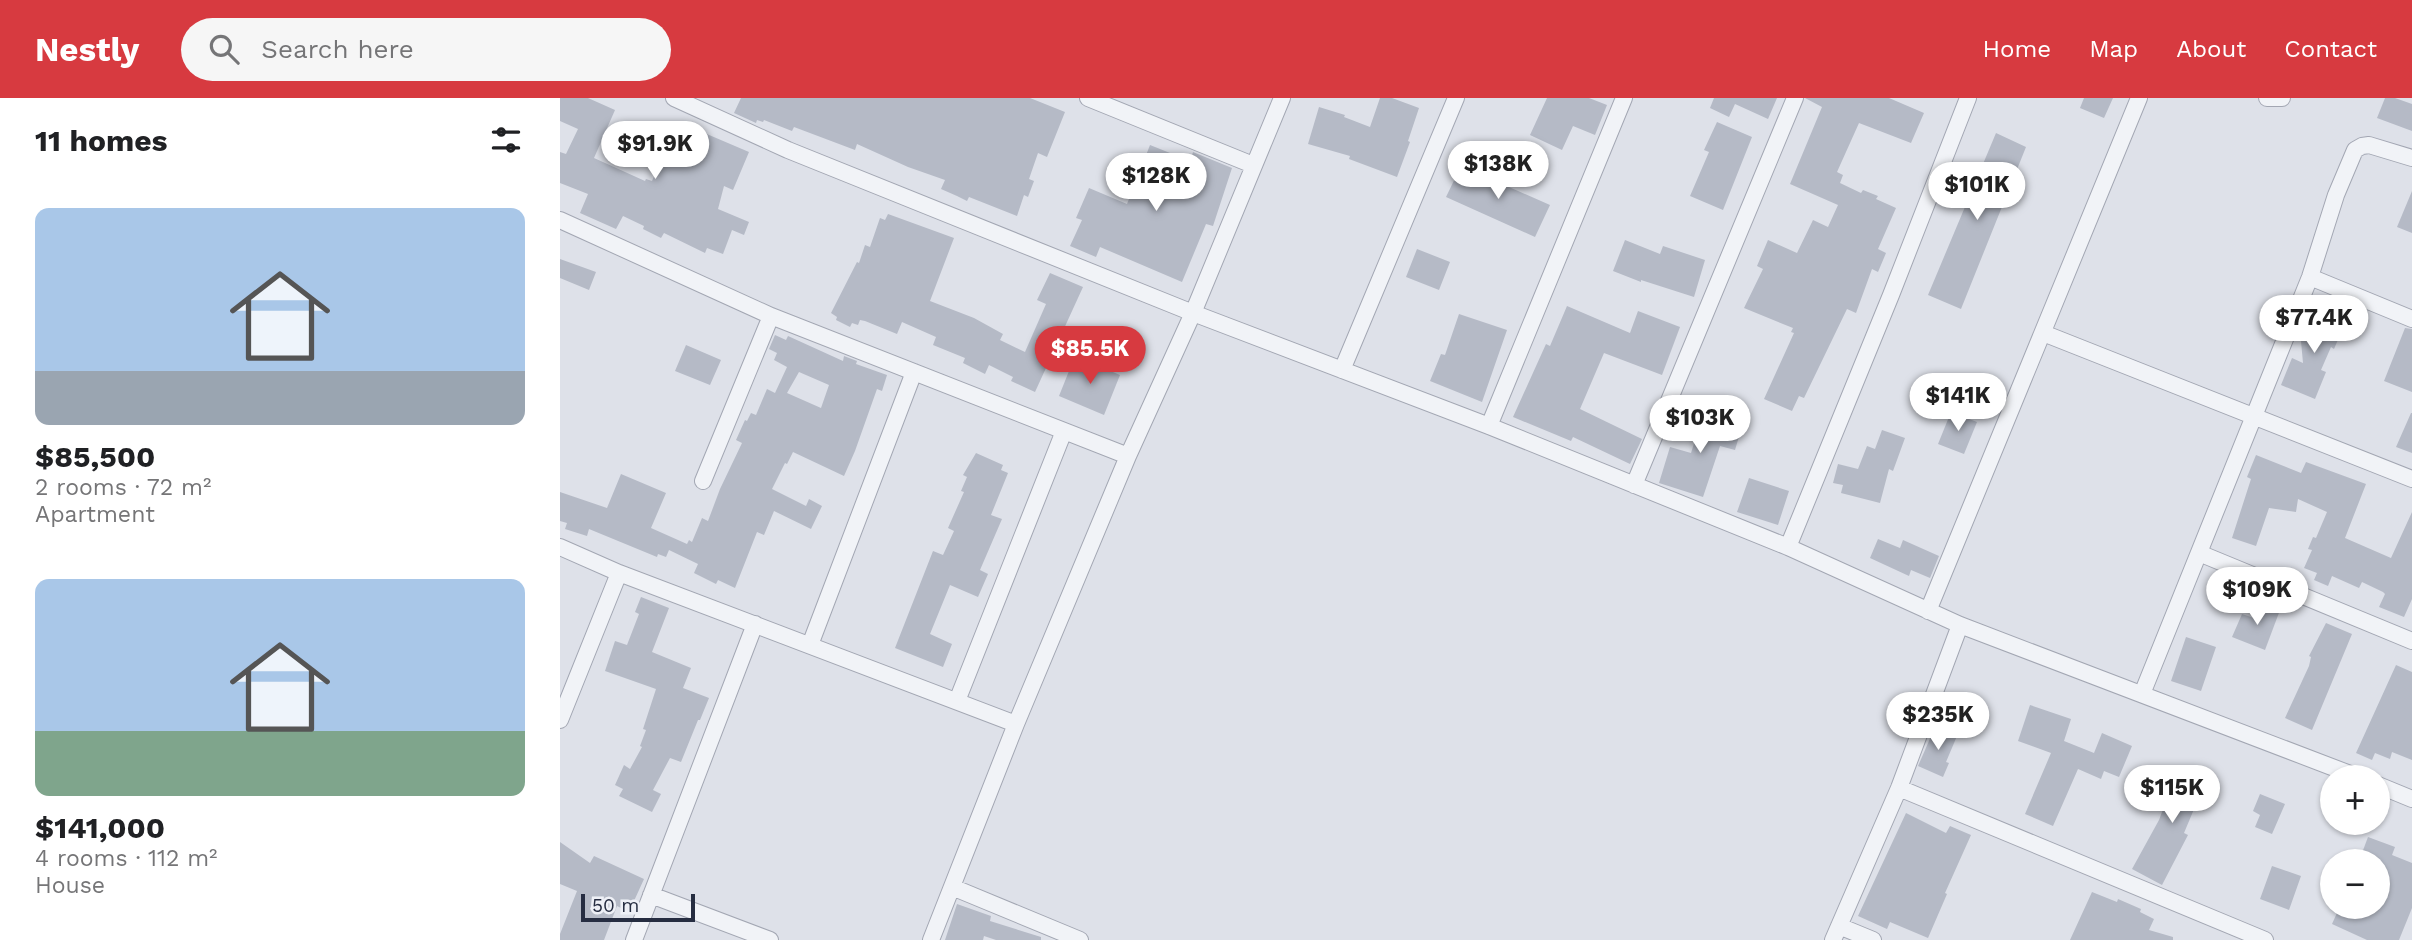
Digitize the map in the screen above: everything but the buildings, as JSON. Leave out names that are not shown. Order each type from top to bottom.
[{"type":"street","points":[[674,98],[788,150],[1193,313],[1489,426],[1788,547],[1959,625],[2327,765]]},
{"type":"street","points":[[1088,98],[1253,164]]},
{"type":"street","points":[[931,940],[1016,724],[1128,456],[1193,313],[1282,98]]},
{"type":"street","points":[[1342,370],[1456,98]]},
{"type":"street","points":[[1489,426],[1624,98]]},
{"type":"street","points":[[1634,485],[1795,98]]},
{"type":"street","points":[[1788,547],[1968,98]]},
{"type":"street","points":[[1928,611],[2138,98]]},
{"type":"street","points":[[2267,98],[2282,98]]},
{"type":"street","points":[[2141,694],[2310,277],[2336,195],[2355,150],[2369,145],[2412,158]]},
{"type":"street","points":[[560,220],[771,316],[1128,456]]},
{"type":"street","points":[[2310,277],[2412,318]]},
{"type":"street","points":[[703,481],[771,316]]},
{"type":"street","points":[[2043,334],[2412,479]]},
{"type":"street","points":[[810,645],[914,372]]},
{"type":"street","points":[[957,701],[1063,430]]},
{"type":"street","points":[[560,547],[1016,724]]},
{"type":"street","points":[[2199,554],[2412,641]]},
{"type":"street","points":[[560,720],[619,572]]},
{"type":"street","points":[[634,940],[755,624]]},
{"type":"street","points":[[1873,940],[1836,933],[1899,788],[1959,625]]},
{"type":"street","points":[[1899,788],[2265,940]]},
{"type":"street","points":[[2390,790],[2412,799]]},
{"type":"street","points":[[951,887],[1080,940]]},
{"type":"street","points":[[651,895],[770,940]]}]
